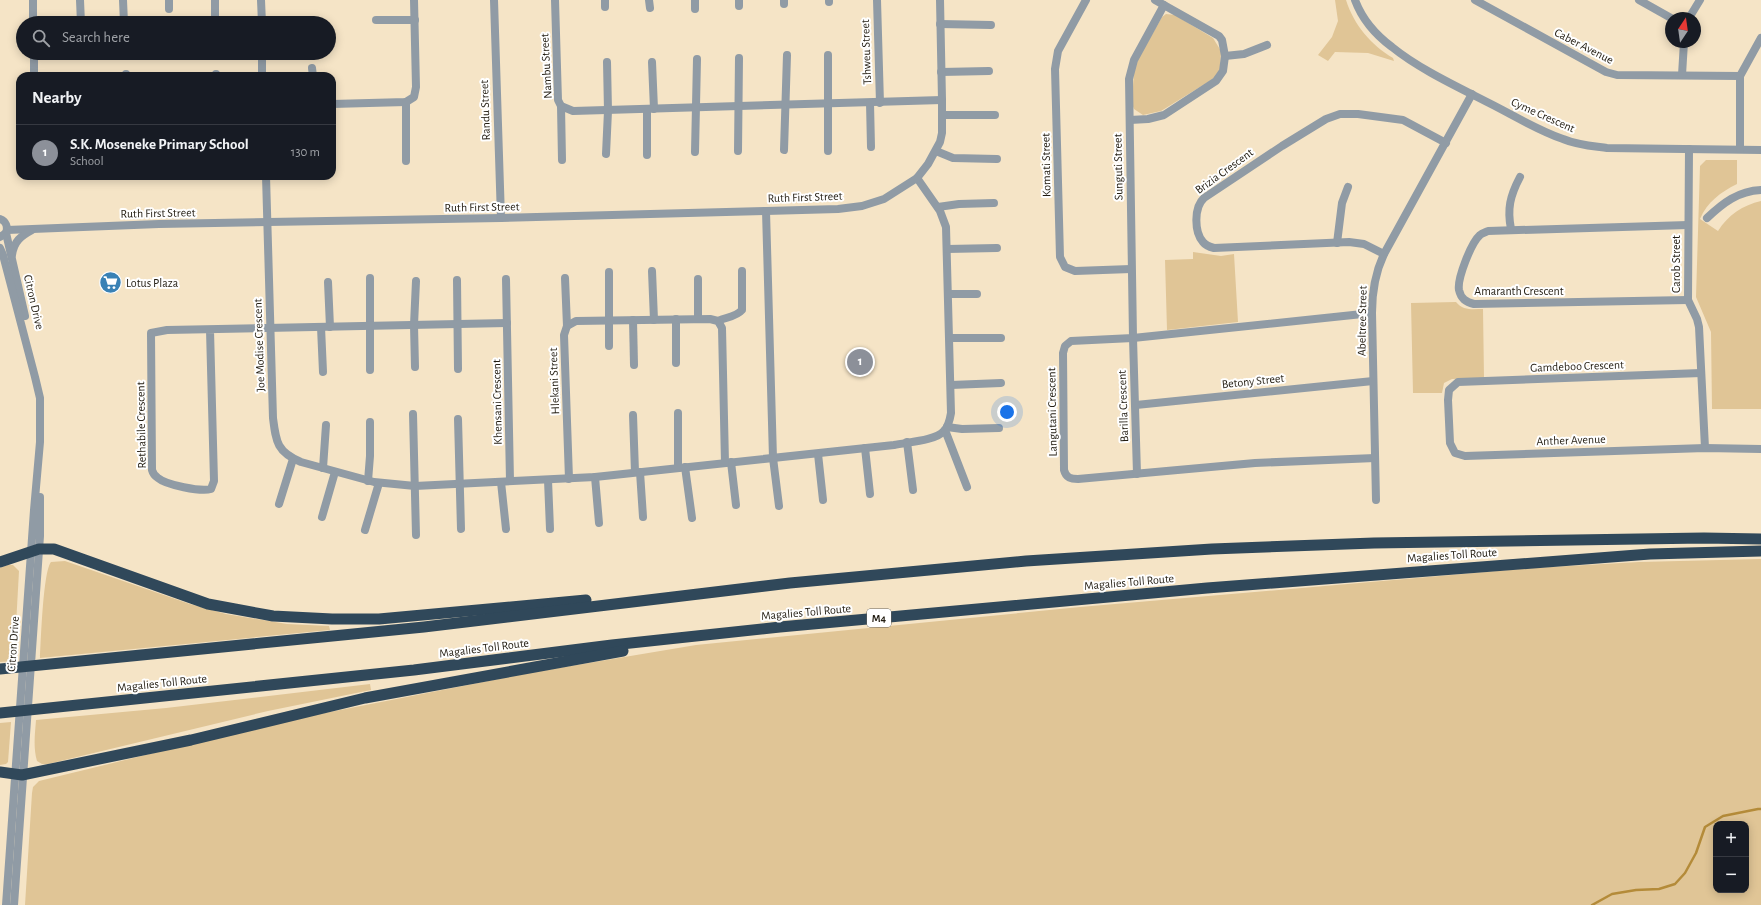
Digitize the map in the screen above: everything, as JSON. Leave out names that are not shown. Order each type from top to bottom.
[{"type":"highway","name":"Magalies Toll Route","points":[[0,669],[424,627],[790,583],[1026,561],[1212,549],[1381,543],[1704,538],[1761,539]]},
{"type":"highway","points":[[0,562],[35,550],[54,548],[208,604],[273,616],[332,619],[379,619],[790,583]]},
{"type":"highway","name":"Magalies Toll Route","points":[[0,713],[414,670],[612,645],[780,627],[1363,575],[1650,554],[1761,551]]},
{"type":"highway","points":[[0,772],[19,775],[191,740],[365,698],[629,650],[780,627]]},
{"type":"street","points":[[33,0],[33,16]]},
{"type":"street","points":[[80,0],[81,16]]},
{"type":"street","points":[[123,0],[124,16]]},
{"type":"street","points":[[169,0],[169,9]]},
{"type":"street","points":[[215,0],[215,16]]},
{"type":"street","points":[[261,0],[262,16]]},
{"type":"street","points":[[336,104],[406,102],[414,97],[416,87],[414,0]]},
{"type":"street","name":"Randu Street","points":[[494,0],[500,218]]},
{"type":"street","name":"Nambu Street","points":[[555,0],[558,100],[561,106],[573,111],[870,104],[942,100]]},
{"type":"street","points":[[695,0],[695,9]]},
{"type":"street","name":"Tshweu Street","points":[[877,0],[880,103]]},
{"type":"street","name":"Ruth First Street","points":[[4,233],[35,228],[159,224],[500,218],[838,209],[862,206],[884,199],[917,178],[936,151],[942,132],[940,0]]},
{"type":"street","name":"Komati Street","points":[[1086,0],[1058,51],[1055,69],[1061,263],[1075,271],[1131,269]]},
{"type":"street","points":[[1130,120],[1157,118],[1171,112],[1216,81],[1223,71],[1225,56],[1222,40],[1219,36],[1155,0]]},
{"type":"street","name":"Cyme Crescent","points":[[1355,0],[1366,21],[1392,48],[1410,60],[1472,94],[1540,130],[1563,140],[1607,148],[1761,150]]},
{"type":"street","name":"Caber Avenue","points":[[1475,0],[1606,72],[1618,75],[1740,76]]},
{"type":"street","points":[[1639,0],[1665,15]]},
{"type":"street","points":[[1693,12],[1700,0]]},
{"type":"street","name":"Sunguti Street","points":[[1133,338],[1129,79],[1132,67],[1164,5]]},
{"type":"street","points":[[376,20],[415,20]]},
{"type":"street","points":[[940,24],[991,25]]},
{"type":"street","points":[[1740,149],[1740,76],[1761,38]]},
{"type":"street","points":[[1225,56],[1244,54],[1267,45]]},
{"type":"street","points":[[1682,75],[1684,48]]},
{"type":"street","points":[[828,54],[828,151]]},
{"type":"street","points":[[784,150],[787,56]]},
{"type":"street","points":[[738,151],[739,58]]},
{"type":"street","points":[[695,152],[697,59]]},
{"type":"street","points":[[34,60],[34,72]]},
{"type":"street","points":[[262,60],[262,72]]},
{"type":"street","points":[[606,154],[608,111],[607,62]]},
{"type":"street","points":[[647,155],[652,62]]},
{"type":"street","points":[[941,72],[989,71]]},
{"type":"street","name":"Abeltree Street","points":[[1376,500],[1372,313],[1374,281],[1384,254],[1472,94]]},
{"type":"street","points":[[406,102],[406,161]]},
{"type":"street","points":[[870,104],[871,147]]},
{"type":"street","points":[[561,106],[562,160]]},
{"type":"street","name":"Brizia Crescent","points":[[1384,254],[1364,244],[1337,243],[1220,249],[1214,248],[1207,246],[1202,242],[1198,235],[1198,207],[1204,198],[1275,150],[1326,119],[1340,114],[1358,114],[1403,120],[1446,143]]},
{"type":"street","points":[[942,115],[995,115]]},
{"type":"street","name":"Carob Street","points":[[1689,149],[1688,300],[1699,327],[1705,448]]},
{"type":"street","points":[[936,151],[953,158],[997,159]]},
{"type":"street","points":[[1511,230],[1508,206],[1520,177]]},
{"type":"street","points":[[917,178],[938,207],[946,226],[951,385],[951,413],[946,429],[967,487]]},
{"type":"street","name":"Joe Modise Crescent","points":[[266,180],[273,418],[278,446],[283,452],[294,459],[335,472],[379,483],[415,486],[548,480],[595,477],[865,448],[933,438],[946,429]]},
{"type":"street","points":[[1337,243],[1342,203],[1348,187]]},
{"type":"street","points":[[1707,218],[1723,203],[1735,196],[1761,190]]},
{"type":"street","points":[[938,207],[959,204],[994,203]]},
{"type":"street","points":[[766,211],[773,458],[779,506]]},
{"type":"street","name":"Citron Drive","points":[[0,212],[2,220],[7,225],[4,233],[8,260],[40,398],[40,456],[35,550],[22,743],[6,905]]},
{"type":"street","name":"Amaranth Crescent","points":[[1688,225],[1488,231],[1479,236],[1473,245],[1461,274],[1459,289],[1462,298],[1466,302],[1474,304],[1688,300]]},
{"type":"street","points":[[0,255],[8,260],[17,240],[35,228]]},
{"type":"street","name":"Citron Drive","points":[[0,248],[8,260]]},
{"type":"street","points":[[947,249],[997,248]]},
{"type":"street","points":[[652,271],[654,320]]},
{"type":"street","points":[[567,326],[576,321],[698,319],[718,321],[738,314],[742,310],[742,271]]},
{"type":"street","points":[[609,272],[609,346]]},
{"type":"street","points":[[370,278],[370,370]]},
{"type":"street","name":"Hlekani Street","points":[[565,278],[567,326],[564,335],[570,478]]},
{"type":"street","name":"Khensani Crescent","points":[[506,279],[510,481]]},
{"type":"street","points":[[698,279],[698,319]]},
{"type":"street","points":[[457,280],[458,369]]},
{"type":"street","points":[[415,367],[414,325],[416,281]]},
{"type":"street","points":[[323,372],[328,282]]},
{"type":"street","points":[[948,294],[977,294]]},
{"type":"street","points":[[1133,338],[1372,313]]},
{"type":"street","points":[[676,319],[676,363]]},
{"type":"street","points":[[633,320],[634,365]]},
{"type":"street","points":[[718,321],[722,328],[728,462],[736,505]]},
{"type":"street","points":[[271,329],[507,323]]},
{"type":"street","name":"Rethabile Crescent","points":[[210,330],[214,481],[211,489],[206,491],[165,482],[156,476],[152,470],[151,333],[167,330],[271,329]]},
{"type":"street","points":[[950,338],[1001,338]]},
{"type":"street","name":"Barilla Crescent","points":[[1133,338],[1137,474]]},
{"type":"street","name":"Langutani Crescent","points":[[1133,338],[1077,340],[1071,341],[1065,346],[1063,353],[1064,470],[1065,475],[1068,477],[1078,479],[1137,474]]},
{"type":"street","name":"Gamdeboo Crescent","points":[[1455,384],[1463,382],[1701,373]]},
{"type":"street","name":"Betony Street","points":[[1136,405],[1373,381]]},
{"type":"street","points":[[951,385],[1001,383]]},
{"type":"street","name":"Anther Avenue","points":[[1455,384],[1450,390],[1448,400],[1450,443],[1452,448],[1460,455],[1705,448],[1761,449]]},
{"type":"street","points":[[678,413],[682,467],[692,518]]},
{"type":"street","points":[[413,414],[416,535]]},
{"type":"street","points":[[633,415],[637,472],[643,517]]},
{"type":"street","points":[[458,419],[461,529]]},
{"type":"street","points":[[368,480],[370,422]]},
{"type":"street","points":[[323,468],[326,424]]},
{"type":"street","points":[[946,429],[999,428]]},
{"type":"street","points":[[907,442],[913,490]]},
{"type":"street","points":[[865,448],[870,494]]},
{"type":"street","points":[[818,454],[823,500]]},
{"type":"street","points":[[1137,474],[1255,463],[1375,458]]},
{"type":"street","points":[[279,504],[294,459]]},
{"type":"street","points":[[322,517],[335,472]]},
{"type":"street","points":[[595,477],[599,523]]},
{"type":"street","points":[[548,480],[550,529]]},
{"type":"street","points":[[501,482],[506,529]]},
{"type":"street","points":[[365,530],[379,483]]},
{"type":"street","name":"Citron Drive","points":[[14,905],[19,775]]},
{"type":"shaded area","points":[[1335,0],[1346,0],[1349,9],[1364,34],[1385,53],[1393,58],[1394,61],[1368,53],[1335,52],[1328,61],[1318,55],[1332,37],[1338,21]]},
{"type":"shaded area","points":[[1166,14],[1175,15],[1213,38],[1221,51],[1220,71],[1217,76],[1161,111],[1143,115],[1134,109],[1132,104],[1134,69],[1138,59],[1162,17]]},
{"type":"shaded area","points":[[1706,160],[1737,160],[1737,184],[1725,190],[1715,198],[1706,207],[1700,219],[1718,231],[1726,220],[1736,212],[1748,205],[1761,201],[1761,409],[1712,409],[1711,332],[1696,297],[1700,166]]},
{"type":"shaded area","points":[[1193,252],[1221,256],[1234,254],[1238,322],[1167,330],[1165,260],[1193,259]]},
{"type":"shaded area","points":[[1456,302],[1465,308],[1483,309],[1484,378],[1452,379],[1444,383],[1442,393],[1413,393],[1411,303]]},
{"type":"shaded area","points":[[1761,559],[1761,905],[25,905],[32,793],[33,787],[39,781],[289,720],[529,673],[696,645],[1080,607],[1533,568],[1639,562]]},
{"type":"shaded area","points":[[65,561],[190,604],[226,614],[287,624],[329,626],[330,630],[40,658],[43,607],[48,568],[51,562]]},
{"type":"shaded area","points":[[13,565],[19,571],[14,661],[0,662],[0,568]]},
{"type":"shaded area","points":[[370,684],[371,690],[268,711],[48,764],[42,764],[37,761],[35,751],[36,720],[166,708]]},
{"type":"shaded area","points":[[11,722],[8,762],[0,765],[0,723]]},
{"type":"waterway","points":[[1592,905],[1612,894],[1636,890],[1659,889],[1675,884],[1685,873],[1696,853],[1705,827],[1723,816],[1761,809]]},
{"type":"place","name":"Lotus Plaza","points":[[111,283]]},
{"type":"place","name":"S.K. Moseneke Primary School","points":[[860,362]]}]
